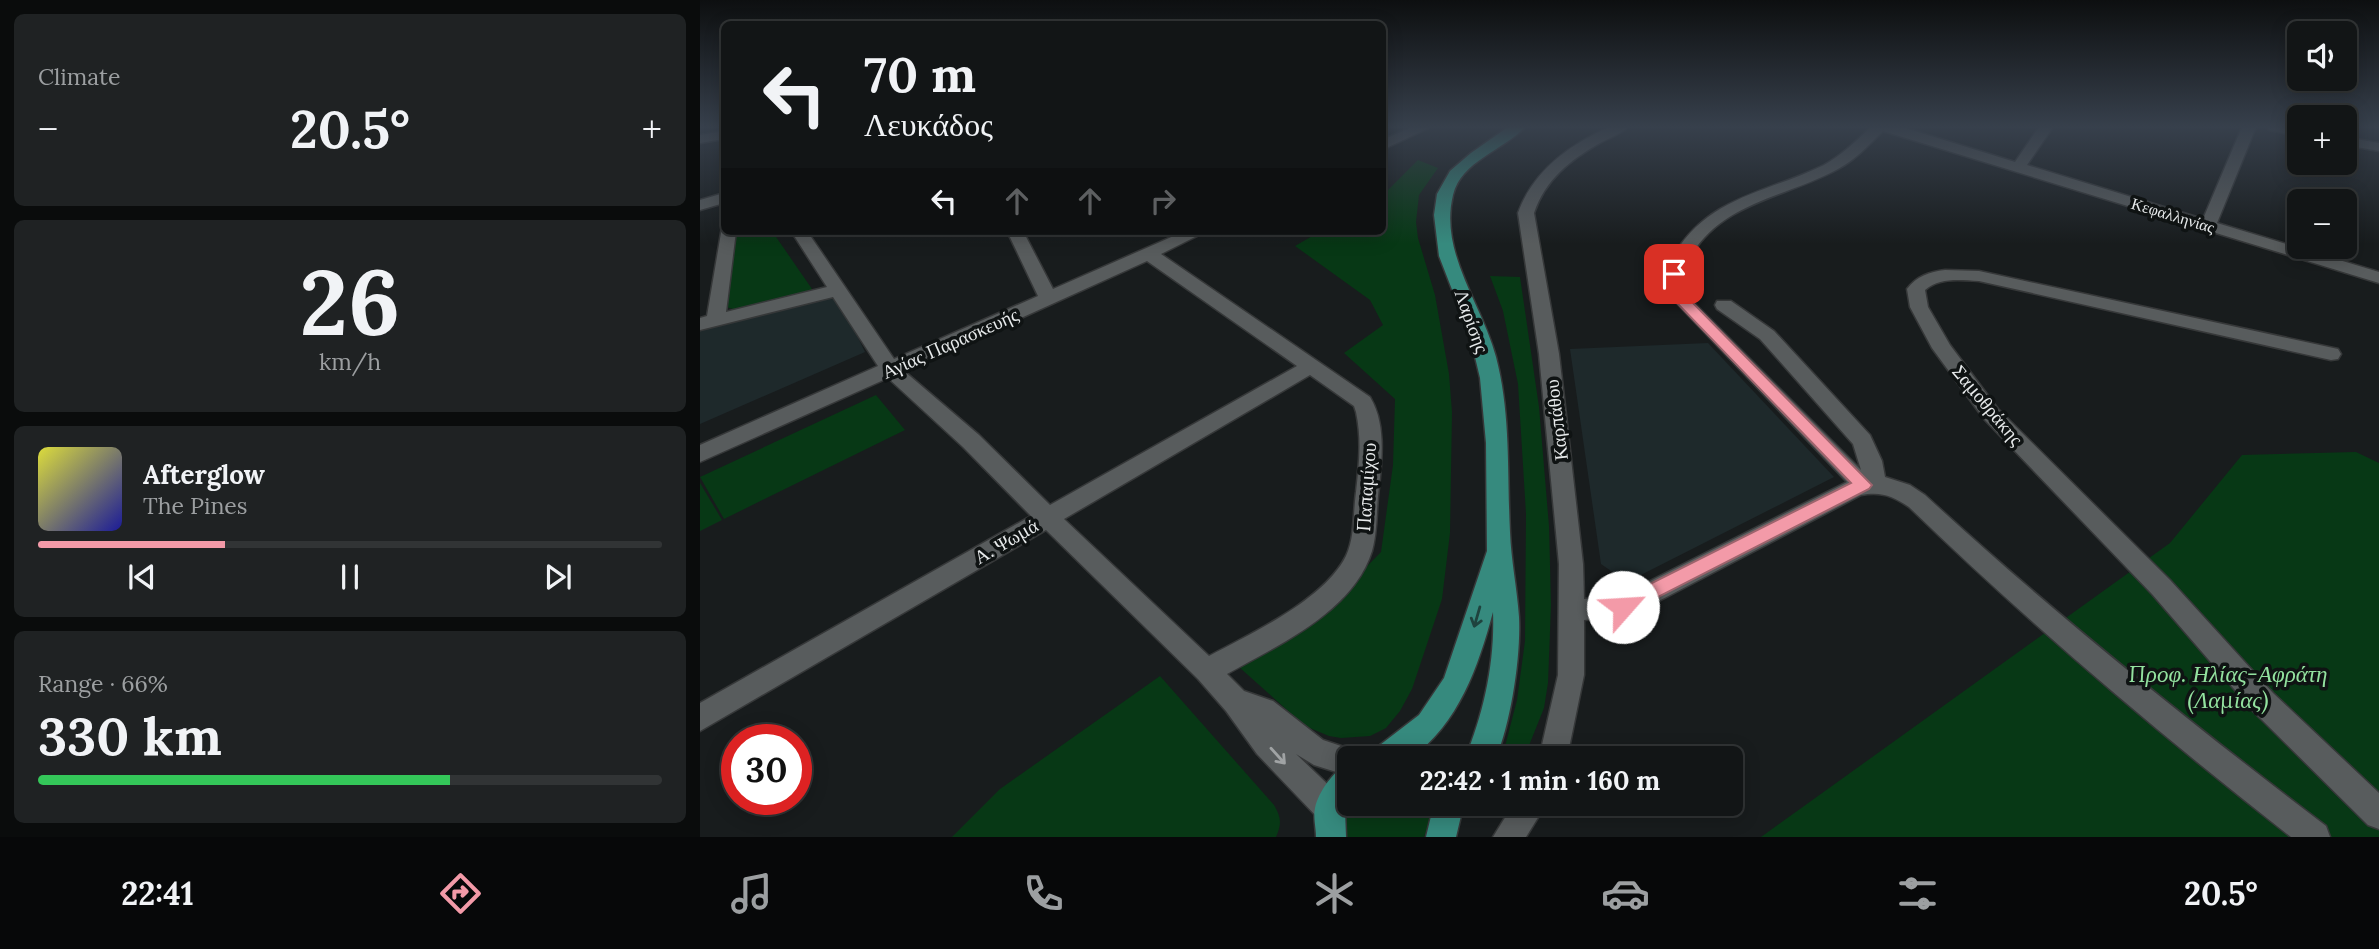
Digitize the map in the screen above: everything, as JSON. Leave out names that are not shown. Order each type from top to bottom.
[{"type":"main road","name":"Λαρίσης","points":[[1466,166],[1451,180],[1445,192],[1442,216],[1450,261],[1476,325],[1491,382],[1497,437],[1498,552],[1505,594],[1504,666],[1485,746]]},
{"type":"main road","name":"Λαρίσης","points":[[1404,746],[1430,723],[1457,679],[1498,552]]},
{"type":"main road","points":[[1330,829],[1337,810]]},
{"type":"main road","points":[[1441,837],[1446,816]]},
{"type":"street","name":"Καρπάθου","points":[[1556,746],[1571,675],[1573,610],[1566,496],[1549,354],[1526,213],[1533,195],[1558,166]]},
{"type":"street","points":[[1833,166],[1807,178],[1761,193],[1719,216],[1685,249],[1674,278],[1674,286],[1682,301],[1869,484],[1906,492],[2068,639],[2315,837]]},
{"type":"street","name":"Κεφαλληνίας","points":[[2012,166],[2379,278]]},
{"type":"street","points":[[2208,226],[2233,166]]},
{"type":"street","points":[[700,205],[721,199]]},
{"type":"street","points":[[727,235],[708,322],[838,290]]},
{"type":"street","points":[[802,235],[891,370],[971,441],[1128,598],[1207,671],[1236,702],[1330,829]]},
{"type":"street","points":[[1017,235],[1049,299]]},
{"type":"street","name":"Αγίας Παρασκευής","points":[[700,454],[1190,235]]},
{"type":"street","name":"Παπαμίχου","points":[[1149,254],[1313,365],[1363,402],[1369,416],[1371,466],[1357,559],[1333,590],[1299,616],[1266,639],[1207,671]]},
{"type":"street","name":"Σαμοθράκης","points":[[2331,354],[1979,276],[1946,275],[1920,283],[1916,289],[1919,307],[1942,348],[1991,414],[2176,604],[2263,702],[2379,814]]},
{"type":"street","points":[[1724,304],[1767,335],[1862,440],[1871,461],[1869,484]]},
{"type":"street","name":"Α. Ψωμά","points":[[700,718],[1313,365]]},
{"type":"street","points":[[1573,610],[1623,607],[1869,484]]},
{"type":"street","points":[[1236,702],[1261,709],[1314,751],[1337,761]]},
{"type":"street","points":[[1508,837],[1523,816]]},
{"type":"shaded area","points":[[835,290],[865,352],[700,424],[700,326]]},
{"type":"shaded area","points":[[1708,343],[1834,477],[1627,582],[1601,564],[1570,349]]},
{"type":"green space","points":[[1412,166],[1438,168],[1419,195],[1416,222],[1435,295],[1449,374],[1452,412],[1450,533],[1442,599],[1412,689],[1400,711],[1386,728],[1370,736],[1341,738],[1305,726],[1239,667],[1324,610],[1381,552],[1393,465],[1395,399],[1344,353],[1383,325],[1370,300],[1295,246],[1314,235],[1386,235],[1386,192]]},
{"type":"green space","points":[[735,235],[775,235],[812,289],[808,294],[740,311],[726,307]]},
{"type":"green space","points":[[1490,276],[1520,277],[1539,407],[1549,526],[1551,605],[1548,683],[1544,708],[1529,746],[1505,746],[1517,700],[1525,641],[1526,514],[1518,384],[1503,311]]},
{"type":"green space","points":[[876,395],[905,430],[724,519],[700,477]]},
{"type":"green space","name":"Προφ. Ηλίας-Αφράτη (Λαμίας)","points":[[2356,452],[2379,463],[2379,837],[1761,837],[2170,543],[2242,455]]},
{"type":"green space","points":[[700,483],[722,520],[700,531]]},
{"type":"green space","points":[[1160,676],[1274,805],[1280,821],[1276,837],[952,837],[1000,789]]},
{"type":"green space","points":[[1344,816],[1431,816],[1424,837],[1346,837]]},
{"type":"route","points":[[1623,607],[1863,485],[1681,299],[1674,286],[1674,274]]}]
